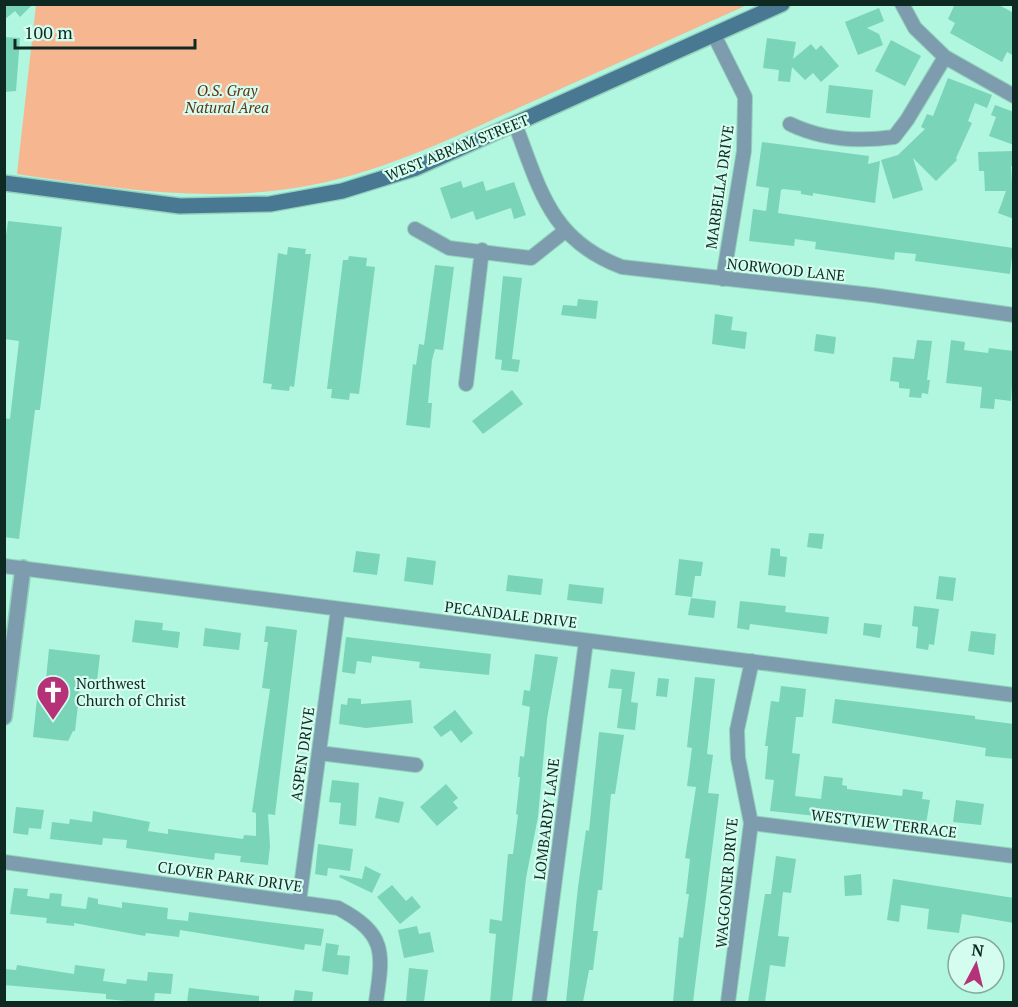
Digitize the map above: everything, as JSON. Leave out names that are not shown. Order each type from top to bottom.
[{"type":"main road","name":"WEST ABRAM STREET","points":[[4,183],[180,206],[270,204],[342,191],[416,168],[782,4]]},
{"type":"street","points":[[902,4],[915,28],[945,57],[1014,96]]},
{"type":"street","name":"MARBELLA DRIVE","points":[[714,35],[745,97],[744,151],[723,279]]},
{"type":"street","points":[[790,124],[811,134],[867,141],[894,137],[907,120],[945,57]]},
{"type":"street","name":"NORWOOD LANE","points":[[514,124],[552,214],[565,231],[590,252],[622,267],[1014,315]]},
{"type":"street","points":[[415,229],[449,248],[482,250],[531,258],[565,231]]},
{"type":"street","points":[[465,384],[482,250]]},
{"type":"street","name":"PECANDALE DRIVE","points":[[4,566],[1014,695]]},
{"type":"street","points":[[4,717],[23,568]]},
{"type":"street","name":"ASPEN DRIVE","points":[[299,902],[338,609]]},
{"type":"street","name":"LOMBARDY LANE","points":[[539,1002],[586,641]]},
{"type":"street","name":"WAGGONER DRIVE","points":[[728,1002],[751,823],[738,758],[737,730],[752,661]]},
{"type":"street","points":[[319,753],[416,765]]},
{"type":"street","name":"WESTVIEW TERRACE","points":[[751,823],[1014,856]]},
{"type":"street","name":"CLOVER PARK DRIVE","points":[[4,862],[338,908],[356,918],[377,941],[382,957],[376,1002]]},
{"type":"green space","name":"O.S. Gray Natural Area","points":[[36,4],[747,5],[467,131],[376,168],[313,185],[247,193],[214,194],[115,188],[17,174]]},
{"type":"building","points":[[4,4],[33,4],[20,17],[15,11],[4,20]]},
{"type":"building","points":[[955,4],[997,4],[1014,13],[1014,56],[1007,52],[1002,62],[950,33],[955,23],[948,19]]},
{"type":"building","points":[[879,8],[884,21],[867,28],[879,34],[883,45],[858,55],[845,22]]},
{"type":"building","points":[[4,37],[20,38],[16,91],[4,92]]},
{"type":"building","points":[[767,38],[796,42],[793,59],[811,44],[816,50],[821,45],[839,66],[821,82],[813,73],[805,80],[792,67],[790,82],[778,81],[779,70],[763,68]]},
{"type":"building","points":[[891,40],[921,56],[905,86],[875,71]]},
{"type":"building","points":[[948,78],[992,95],[987,108],[975,103],[968,121],[972,123],[957,160],[936,181],[913,158],[923,190],[893,199],[881,160],[898,155],[925,129],[921,127],[927,114],[933,116]]},
{"type":"building","points":[[829,85],[873,90],[870,118],[826,113]]},
{"type":"building","points":[[995,105],[1014,112],[1014,145],[989,136],[996,117],[991,115]]},
{"type":"building","points":[[762,142],[869,156],[868,164],[880,161],[875,203],[813,193],[813,196],[801,194],[801,191],[783,189],[778,213],[1013,248],[1010,274],[915,261],[916,254],[895,252],[894,260],[815,249],[816,242],[795,239],[794,246],[749,241],[753,209],[766,211],[769,188],[756,186]]},
{"type":"building","points":[[1014,151],[1014,166],[1011,166],[1014,219],[998,213],[1006,191],[985,191],[984,171],[979,171],[978,152]]},
{"type":"building","points":[[461,181],[463,188],[483,181],[486,191],[514,182],[526,215],[514,219],[511,208],[476,220],[473,211],[451,219],[440,188]]},
{"type":"building","points":[[8,221],[62,227],[40,410],[35,410],[19,539],[4,537],[4,418],[10,419],[19,341],[4,339],[4,249]]},
{"type":"building","points":[[288,247],[306,249],[305,254],[311,254],[294,387],[290,386],[289,391],[271,389],[272,384],[263,383],[278,253],[287,255]]},
{"type":"building","points":[[349,256],[367,258],[366,266],[375,267],[359,394],[350,393],[349,400],[331,398],[332,389],[327,389],[343,260],[348,260]]},
{"type":"building","points":[[435,265],[454,267],[443,350],[435,349],[432,360],[428,403],[432,403],[430,428],[406,425],[413,364],[416,365],[419,344],[424,345]]},
{"type":"building","points":[[503,276],[522,278],[512,359],[520,360],[518,372],[501,370],[502,360],[495,359]]},
{"type":"building","points":[[578,299],[598,301],[596,319],[561,315],[563,305],[577,306]]},
{"type":"building","points":[[715,314],[733,317],[731,330],[747,332],[745,349],[712,344]]},
{"type":"building","points":[[816,334],[836,337],[834,354],[814,351]]},
{"type":"building","points":[[917,340],[932,341],[927,380],[930,380],[928,394],[922,393],[921,398],[909,397],[910,389],[899,388],[899,382],[890,381],[893,357],[914,359]]},
{"type":"building","points":[[951,340],[965,342],[964,350],[988,353],[989,348],[1014,351],[1011,401],[995,399],[994,409],[980,408],[982,387],[946,383]]},
{"type":"building","points":[[512,390],[523,404],[483,434],[472,421]]},
{"type":"building","points":[[809,533],[824,534],[822,549],[807,547]]},
{"type":"building","points":[[771,548],[780,549],[780,556],[787,557],[785,577],[768,575]]},
{"type":"building","points":[[356,551],[380,554],[377,575],[353,572]]},
{"type":"building","points":[[407,557],[436,561],[433,585],[404,581]]},
{"type":"building","points":[[679,559],[703,562],[701,576],[695,576],[692,597],[675,595]]},
{"type":"building","points":[[508,575],[543,579],[541,595],[506,591]]},
{"type":"building","points":[[939,576],[956,578],[953,601],[936,599]]},
{"type":"building","points":[[569,584],[604,588],[602,604],[567,600]]},
{"type":"building","points":[[691,598],[716,601],[714,618],[688,615]]},
{"type":"building","points":[[740,601],[786,606],[785,612],[829,617],[827,634],[750,624],[749,630],[737,628]]},
{"type":"building","points":[[914,606],[939,609],[934,645],[929,644],[928,650],[916,648],[918,627],[912,626]]},
{"type":"building","points":[[135,620],[163,623],[162,630],[180,632],[178,648],[132,642]]},
{"type":"building","points":[[864,623],[882,625],[880,638],[863,635]]},
{"type":"building","points":[[266,626],[297,630],[275,815],[268,814],[270,846],[268,865],[240,862],[241,856],[215,853],[214,860],[126,848],[127,840],[103,838],[102,845],[50,839],[52,822],[69,824],[70,819],[92,822],[93,811],[150,822],[148,831],[168,834],[168,829],[243,839],[244,835],[256,836],[256,813],[252,812],[270,689],[262,688],[268,642],[264,642]]},
{"type":"building","points":[[205,628],[241,633],[239,650],[203,646]]},
{"type":"building","points":[[971,631],[996,634],[994,655],[968,651]]},
{"type":"building","points":[[346,637],[491,654],[489,675],[419,668],[420,662],[372,656],[371,663],[357,661],[355,674],[342,672]]},
{"type":"building","points":[[49,649],[100,655],[96,690],[80,688],[75,731],[68,741],[33,737],[37,698],[44,699]]},
{"type":"building","points":[[535,654],[558,657],[547,719],[538,817],[526,878],[512,1002],[490,1002],[496,934],[489,933],[490,919],[502,921],[508,854],[513,854],[518,815],[516,814],[520,756],[524,757],[530,707],[522,705],[524,690],[530,691]]},
{"type":"building","points":[[611,669],[635,672],[631,702],[638,703],[635,730],[617,728],[622,689],[608,688]]},
{"type":"building","points":[[695,677],[715,679],[707,754],[713,755],[708,793],[719,794],[693,1002],[673,1002],[679,937],[683,938],[689,894],[686,894],[690,859],[685,858],[696,787],[687,786],[692,748],[687,747]]},
{"type":"building","points":[[658,678],[669,679],[667,697],[656,696]]},
{"type":"building","points":[[781,686],[806,689],[803,717],[796,717],[792,753],[800,754],[795,796],[821,799],[824,776],[843,778],[842,785],[847,786],[847,789],[902,796],[903,789],[923,792],[922,799],[930,800],[926,824],[843,814],[843,819],[770,811],[774,780],[765,779],[768,746],[765,746],[771,701],[779,702]]},
{"type":"building","points":[[348,698],[361,699],[361,704],[411,700],[413,723],[366,728],[339,724],[341,704],[347,705]]},
{"type":"building","points":[[835,699],[975,716],[975,719],[1014,724],[1014,759],[985,756],[986,748],[832,723]]},
{"type":"building","points":[[455,710],[473,733],[461,743],[451,730],[441,737],[433,727]]},
{"type":"building","points":[[599,732],[624,735],[615,794],[611,794],[602,890],[598,890],[593,931],[598,931],[593,970],[589,970],[583,1002],[566,1002],[578,887],[586,830],[589,831]]},
{"type":"building","points":[[332,780],[359,783],[356,826],[339,824],[341,803],[329,802]]},
{"type":"building","points":[[446,784],[458,798],[453,802],[458,808],[437,826],[420,807]]},
{"type":"building","points":[[379,797],[404,802],[399,823],[375,818]]},
{"type":"building","points":[[956,800],[984,804],[981,825],[953,822]]},
{"type":"building","points":[[16,807],[44,810],[41,829],[29,828],[28,835],[13,833]]},
{"type":"building","points":[[318,844],[353,849],[350,871],[328,868],[327,876],[315,874]]},
{"type":"building","points":[[776,856],[796,859],[791,893],[783,892],[778,936],[789,937],[785,967],[770,965],[765,1002],[748,1002],[765,894],[771,894]]},
{"type":"building","points":[[365,866],[381,874],[372,893],[339,877],[340,875],[362,879]]},
{"type":"building","points":[[861,874],[862,895],[845,896],[844,876]]},
{"type":"building","points":[[893,879],[1014,898],[1014,923],[962,914],[959,933],[927,929],[929,909],[901,905],[899,922],[887,920]]},
{"type":"building","points":[[392,885],[406,901],[412,896],[421,907],[400,924],[377,897]]},
{"type":"building","points":[[14,888],[28,889],[27,896],[49,899],[50,893],[62,894],[61,906],[86,909],[88,897],[98,899],[98,904],[122,908],[122,902],[168,908],[167,919],[188,921],[189,912],[324,929],[321,946],[305,944],[304,950],[180,930],[179,937],[146,933],[145,936],[74,923],[74,926],[46,923],[47,918],[10,914]]},
{"type":"building","points":[[417,926],[419,934],[430,932],[434,952],[404,958],[398,930]]},
{"type":"building","points":[[326,943],[339,945],[337,955],[350,956],[348,975],[322,971]]},
{"type":"building","points":[[17,965],[74,974],[75,965],[105,969],[103,981],[126,984],[127,979],[147,981],[148,972],[173,974],[171,994],[155,993],[154,1002],[136,1002],[106,999],[106,994],[4,985],[4,969],[16,970]]},
{"type":"building","points":[[409,968],[428,970],[424,1002],[406,1002]]},
{"type":"building","points":[[189,988],[259,996],[259,1002],[187,1002]]},
{"type":"building","points":[[295,990],[313,992],[312,1002],[293,1002]]},
{"type":"place","name":"Northwest Church of Christ","points":[[53,721]]}]
